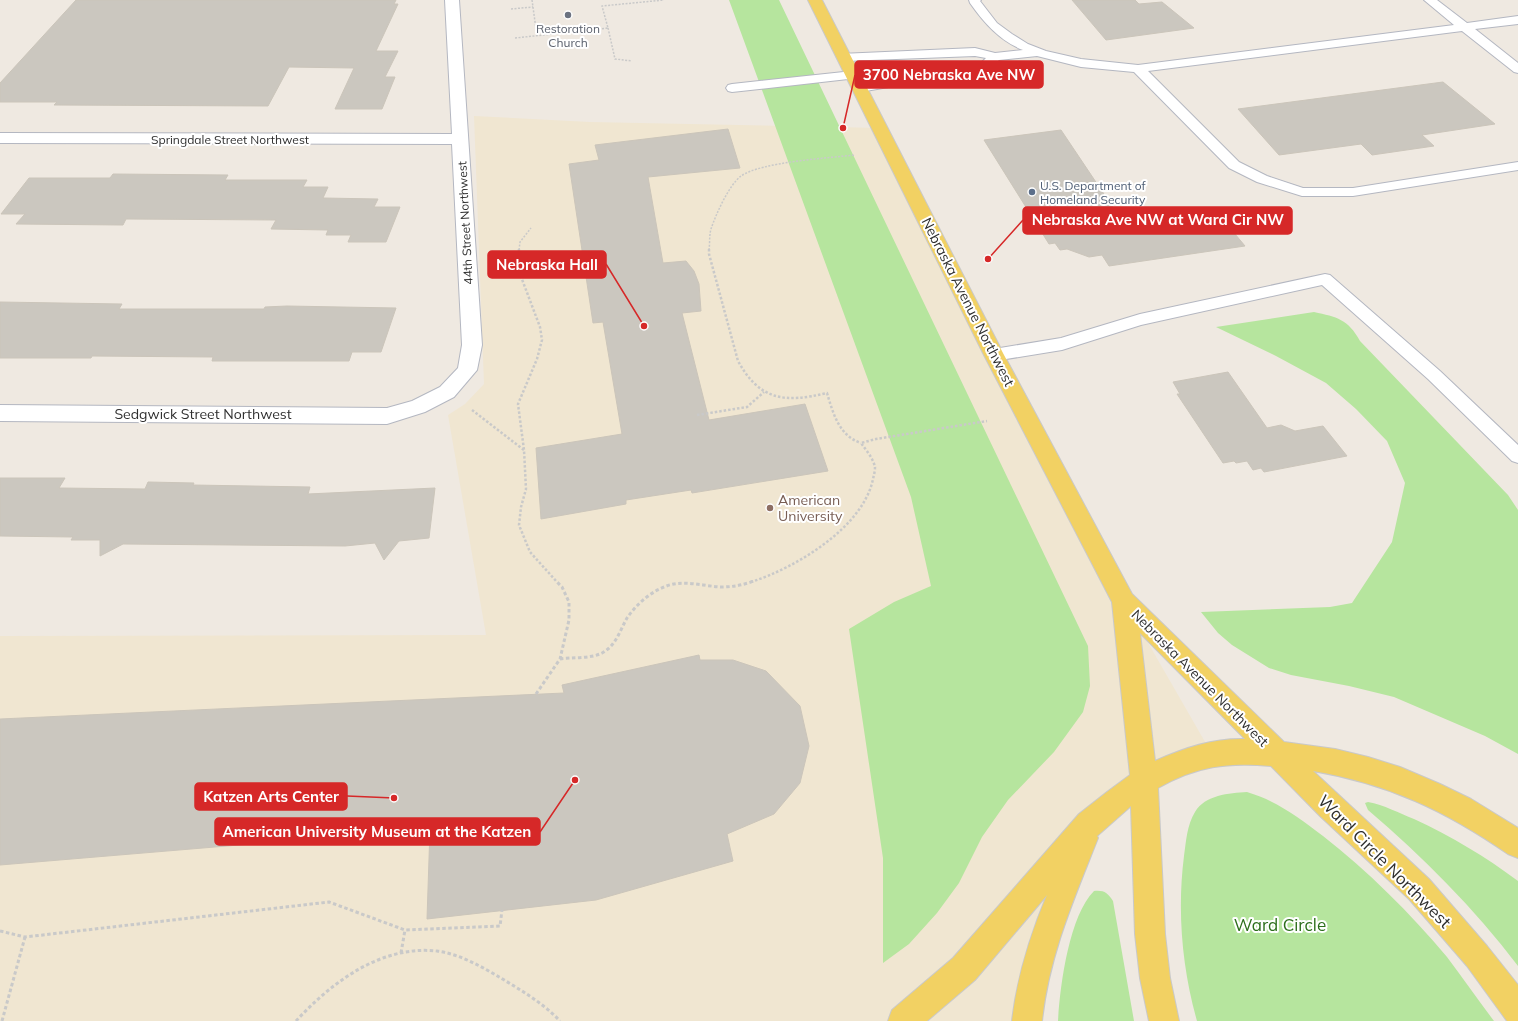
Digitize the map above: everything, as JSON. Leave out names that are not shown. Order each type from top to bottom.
[{"type":"main road","name":"Nebraska Avenue Northwest","points":[[814,0],[994,355],[1124,602],[1277,754]]},
{"type":"main road","name":"Nebraska Avenue Northwest","points":[[1124,602],[1138,717],[1144,782]]},
{"type":"main road","points":[[903,1021],[964,969],[1089,824],[1107,808],[1144,782],[1186,761],[1212,754],[1237,752],[1277,754],[1334,761],[1373,770],[1452,803],[1518,844]]},
{"type":"main road","name":"Ward Circle Northwest","points":[[1277,754],[1419,889],[1477,956],[1518,1010]]},
{"type":"main road","points":[[1144,782],[1150,934],[1155,978],[1164,1021]]},
{"type":"main road","points":[[1027,1021],[1032,979],[1039,954],[1050,920],[1067,884],[1089,824]]},
{"type":"street","name":"44th Street Northwest","points":[[406,412],[432,401],[446,392],[467,370],[471,354],[472,337],[452,0]]},
{"type":"street","name":"Springdale Street Northwest","points":[[0,138],[460,139]]},
{"type":"street","name":"Sedgwick Street Northwest","points":[[0,413],[387,416],[406,412]]},
{"type":"lane","points":[[974,0],[994,25],[1010,37],[1037,52],[1061,59],[1100,67],[1138,69],[1518,20]]},
{"type":"lane","points":[[1430,0],[1518,69]]},
{"type":"lane","points":[[844,57],[975,52],[995,57],[1037,52]]},
{"type":"lane","points":[[732,88],[856,81],[950,71],[985,66],[995,57]]},
{"type":"lane","points":[[1138,69],[1234,165],[1262,179],[1302,192],[1353,192],[1518,166]]},
{"type":"lane","points":[[994,355],[1062,344],[1140,320],[1325,280],[1434,375],[1518,456]]},
{"type":"path","points":[[532,0],[537,36]]},
{"type":"path","points":[[632,61],[616,59],[602,6],[664,0]]},
{"type":"path","points":[[511,9],[533,7]]},
{"type":"path","points":[[515,38],[608,28]]},
{"type":"path","points":[[855,155],[769,166],[750,171],[740,177],[732,186],[721,206],[711,230],[709,254],[738,361],[744,374],[751,383],[764,392],[779,398],[796,399],[827,393],[838,423],[848,438],[853,442],[861,443],[876,439],[987,421]]},
{"type":"path","points":[[531,228],[520,242],[518,259],[520,274],[540,327],[542,340],[537,359],[518,404],[524,450],[526,489],[521,507],[519,525],[530,552],[562,587],[569,602],[569,620],[560,659],[536,694]]},
{"type":"path","points":[[697,415],[747,407],[764,392]]},
{"type":"path","points":[[479,416],[524,450]]},
{"type":"path","points":[[560,659],[601,653],[610,648],[638,604],[650,593],[666,585],[677,583],[727,587],[746,584],[773,574],[824,545],[859,509],[869,493],[875,469],[873,460],[861,443]]},
{"type":"path","points":[[0,931],[25,937],[329,902],[405,930],[500,926],[502,910]]},
{"type":"path","points":[[401,952],[405,930]]},
{"type":"path","points":[[2,1021],[25,937]]},
{"type":"path","points":[[296,1021],[311,1003],[338,981],[368,964],[401,952],[438,951],[472,962],[527,993],[560,1021]]},
{"type":"shaded area","name":"American University","points":[[474,116],[590,122],[880,128],[1124,601],[1212,754],[1107,808],[1027,1021],[0,1021],[0,636],[486,635],[448,415],[465,404],[484,384]]},
{"type":"green space","points":[[729,0],[779,0],[1088,646],[1090,686],[1083,712],[1054,752],[1008,800],[982,837],[959,883],[937,913],[909,944],[883,963],[883,858],[849,629],[894,602],[931,586],[911,497]]},
{"type":"green space","points":[[1314,312],[1341,320],[1346,323],[1360,341],[1508,495],[1518,510],[1518,754],[1485,736],[1394,697],[1349,686],[1291,675],[1269,668],[1232,645],[1218,633],[1201,612],[1330,607],[1352,603],[1392,542],[1405,483],[1387,441],[1356,409],[1326,383],[1276,356],[1216,327]]},
{"type":"green space","name":"Ward Circle","points":[[1247,792],[1268,800],[1296,816],[1356,863],[1418,924],[1447,957],[1494,1021],[1197,1021],[1184,960],[1182,939],[1181,898],[1187,833],[1192,817],[1199,806],[1211,798],[1225,794]]},
{"type":"green space","points":[[1368,802],[1391,809],[1441,832],[1481,855],[1518,881],[1518,966],[1484,924],[1447,884],[1368,810],[1365,803]]},
{"type":"green space","points":[[1094,891],[1105,893],[1113,901],[1134,1021],[1058,1021],[1067,952],[1078,917],[1085,902]]},
{"type":"building","points":[[76,0],[396,0],[394,4],[398,4],[376,51],[398,51],[385,77],[395,77],[382,109],[335,109],[354,68],[289,67],[268,106],[54,105],[57,102],[0,102],[0,83]]},
{"type":"building","points":[[1072,0],[1135,0],[1139,4],[1162,2],[1194,28],[1106,40]]},
{"type":"building","points":[[1443,82],[1495,124],[1422,135],[1434,146],[1372,155],[1361,144],[1279,155],[1238,109]]},
{"type":"building","points":[[728,129],[740,168],[648,177],[663,263],[686,261],[694,271],[699,284],[701,311],[682,313],[709,420],[805,404],[828,471],[692,493],[691,490],[626,500],[626,504],[541,519],[536,448],[622,434],[603,322],[593,323],[569,164],[599,160],[595,145]]},
{"type":"building","points":[[1061,130],[1118,215],[1128,213],[1132,219],[1171,213],[1177,222],[1220,216],[1245,246],[1109,266],[1102,255],[1089,257],[1067,249],[1060,250],[1055,243],[1049,244],[984,140]]},
{"type":"building","points":[[113,174],[228,175],[225,180],[307,180],[303,187],[328,187],[323,198],[378,199],[374,207],[400,207],[386,242],[348,242],[351,235],[326,235],[328,230],[271,229],[276,220],[126,219],[123,225],[16,224],[25,214],[1,214],[29,178],[110,178]]},
{"type":"building","points":[[0,302],[122,304],[119,309],[264,309],[265,307],[287,306],[396,308],[381,352],[352,352],[349,361],[212,361],[213,357],[92,356],[91,358],[0,358]]},
{"type":"building","points":[[1228,372],[1267,428],[1281,425],[1295,431],[1323,426],[1347,456],[1264,472],[1261,468],[1253,470],[1247,461],[1223,463],[1177,394],[1180,394],[1173,382]]},
{"type":"building","points":[[0,478],[65,478],[59,488],[145,489],[148,482],[194,483],[193,485],[310,487],[308,494],[435,488],[429,538],[399,541],[384,560],[375,543],[345,546],[123,544],[100,556],[100,540],[71,540],[73,537],[0,536]]},
{"type":"building","points":[[699,655],[700,660],[733,660],[766,671],[800,706],[809,746],[800,783],[774,814],[727,834],[733,861],[596,900],[427,919],[430,829],[0,865],[0,719],[564,693],[562,685]]},
{"type":"place","name":"Restoration Church","points":[[568,15]]},
{"type":"place","name":"3700 Nebraska Ave NW","points":[[843,128]]},
{"type":"place","name":"U.S. Department of Homeland Security","points":[[1032,192]]},
{"type":"place","name":"Nebraska Ave NW at Ward Cir NW","points":[[988,259]]},
{"type":"place","name":"Nebraska Hall","points":[[644,326]]},
{"type":"place","name":"American University","points":[[770,508]]},
{"type":"place","name":"American University Museum at the Katzen","points":[[575,780]]},
{"type":"place","name":"Katzen Arts Center","points":[[394,798]]}]
